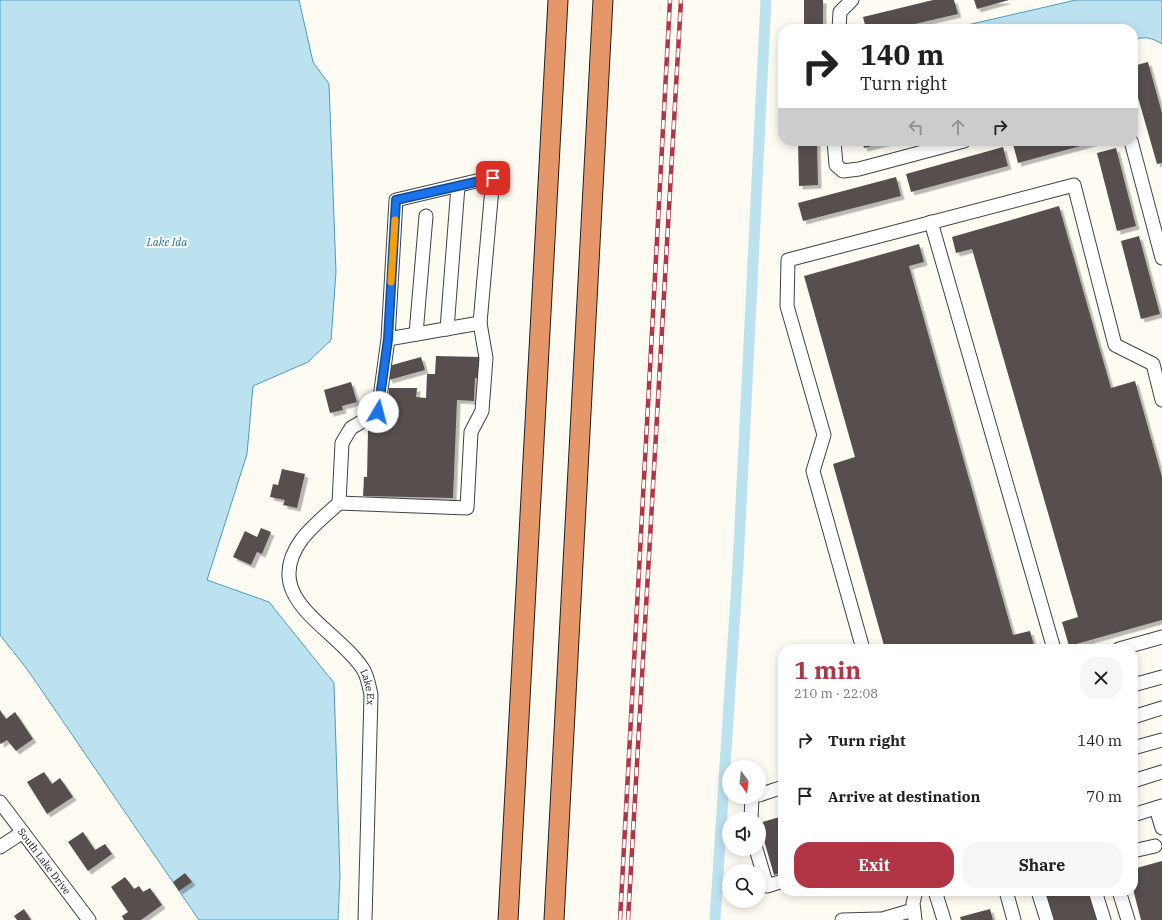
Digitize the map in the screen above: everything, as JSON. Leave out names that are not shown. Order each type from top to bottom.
[{"type":"highway","points":[[508,920],[557,4]]},
{"type":"highway","points":[[554,920],[603,7]]},
{"type":"street","points":[[839,24],[840,12],[852,0]]},
{"type":"street","points":[[834,146],[836,165],[843,171],[859,169],[945,146]]},
{"type":"street","points":[[1132,146],[1162,258]]},
{"type":"street","points":[[493,178],[480,324],[486,365],[482,411],[471,432],[467,508],[339,502],[342,443],[351,428],[378,412],[388,339],[396,200],[458,186],[493,178]]},
{"type":"street","points":[[862,644],[813,471],[824,435],[787,306],[788,260],[1074,185],[1115,344],[1153,364],[1161,395]]},
{"type":"street","points":[[447,329],[458,186]]},
{"type":"street","points":[[416,334],[426,216]]},
{"type":"street","points":[[931,222],[1053,644]]},
{"type":"street","points":[[388,339],[480,324]]},
{"type":"street","name":"Lake Ex","points":[[339,502],[302,539],[291,559],[288,574],[291,590],[298,602],[351,655],[368,679],[371,695],[365,920]]},
{"type":"street","points":[[1137,644],[1162,637]]},
{"type":"street","points":[[1138,684],[1162,677]]},
{"type":"street","points":[[1138,715],[1162,708]]},
{"type":"street","points":[[1138,747],[1162,740]]},
{"type":"street","points":[[1138,779],[1162,772]]},
{"type":"street","points":[[766,792],[778,788]]},
{"type":"street","name":"South Lake Drive","points":[[0,802],[89,920]]},
{"type":"street","points":[[1138,813],[1159,807],[1162,828]]},
{"type":"street","points":[[0,848],[23,832]]},
{"type":"street","points":[[1138,850],[1155,846]]},
{"type":"street","points":[[758,856],[767,886],[778,883]]},
{"type":"street","points":[[842,920],[879,920],[914,915],[911,896]]},
{"type":"street","points":[[937,896],[944,920]]},
{"type":"street","points":[[1007,896],[1014,920]]},
{"type":"street","points":[[1040,896],[1047,920]]},
{"type":"street","points":[[1097,896],[1104,920]]},
{"type":"street","points":[[1121,896],[1128,920]]},
{"type":"water","name":"Lake Ida","points":[[0,0],[299,0],[313,62],[329,84],[336,272],[331,340],[308,362],[253,386],[247,454],[207,580],[269,602],[334,683],[340,876],[338,920],[199,920],[27,669],[0,635]]},
{"type":"water","points":[[1076,0],[1162,0],[1162,44],[1148,38],[1138,38],[1138,24],[972,24]]},
{"type":"building","points":[[804,0],[823,0],[823,24],[804,24]]},
{"type":"building","points":[[933,0],[954,0],[958,14],[915,24],[865,24],[863,17]]},
{"type":"building","points":[[974,0],[1009,0],[977,9]]},
{"type":"building","points":[[1148,62],[1162,113],[1162,163],[1157,164],[1138,98],[1138,65]]},
{"type":"building","points":[[798,146],[817,146],[818,185],[799,186]]},
{"type":"building","points":[[1014,146],[1081,146],[1018,163]]},
{"type":"building","points":[[1003,147],[1008,166],[911,192],[906,174]]},
{"type":"building","points":[[1116,148],[1136,226],[1117,231],[1097,153]]},
{"type":"building","points":[[896,177],[901,196],[803,221],[798,203]]},
{"type":"building","points":[[1059,206],[1111,388],[1135,381],[1162,477],[1162,620],[1076,644],[1068,644],[1062,622],[1078,617],[972,249],[956,253],[952,237]]},
{"type":"building","points":[[1139,236],[1160,314],[1141,319],[1121,241]]},
{"type":"building","points":[[919,244],[924,262],[909,266],[1013,635],[1030,631],[1034,644],[884,644],[833,464],[855,457],[804,276]]},
{"type":"building","points":[[436,356],[481,357],[481,378],[475,378],[474,401],[457,400],[453,498],[363,496],[364,477],[367,477],[368,430],[387,431],[389,388],[417,388],[416,397],[426,398],[427,374],[435,374]]},
{"type":"building","points":[[421,357],[425,370],[389,380],[385,367]]},
{"type":"building","points":[[351,382],[357,402],[342,406],[343,410],[330,413],[324,390]]},
{"type":"building","points":[[282,469],[305,474],[297,508],[283,505],[285,500],[270,497],[273,484],[278,485]]},
{"type":"building","points":[[261,528],[271,532],[262,554],[257,552],[251,565],[233,557],[245,531],[257,537]]},
{"type":"building","points":[[0,710],[6,719],[15,712],[33,739],[16,751],[7,740],[1,744],[0,743]]},
{"type":"building","points":[[44,772],[52,784],[60,778],[73,797],[47,814],[27,782]]},
{"type":"building","points":[[778,817],[778,874],[774,875],[766,847],[766,821]]},
{"type":"building","points":[[83,832],[95,850],[105,844],[112,854],[88,871],[68,842]]},
{"type":"building","points":[[1162,861],[1162,920],[1141,920],[1135,896],[1138,896],[1138,868]]},
{"type":"building","points":[[185,873],[192,882],[179,891],[173,882]]},
{"type":"building","points":[[125,877],[134,889],[139,886],[143,892],[150,888],[162,905],[141,920],[124,920],[122,916],[128,912],[111,887]]},
{"type":"building","points":[[1046,896],[1090,896],[1097,920],[1053,920]]},
{"type":"building","points":[[24,909],[31,920],[17,920],[14,916]]},
{"type":"building","points":[[990,909],[993,920],[961,920],[960,917]]},
{"type":"waterway","points":[[715,920],[738,565],[766,0]]},
{"type":"railway","points":[[620,920],[670,0]]},
{"type":"railway","points":[[628,920],[681,0]]},
{"type":"slow traffic","points":[[391,282],[395,220]]},
{"type":"route","points":[[378,412],[388,339],[396,200],[493,178]]}]
